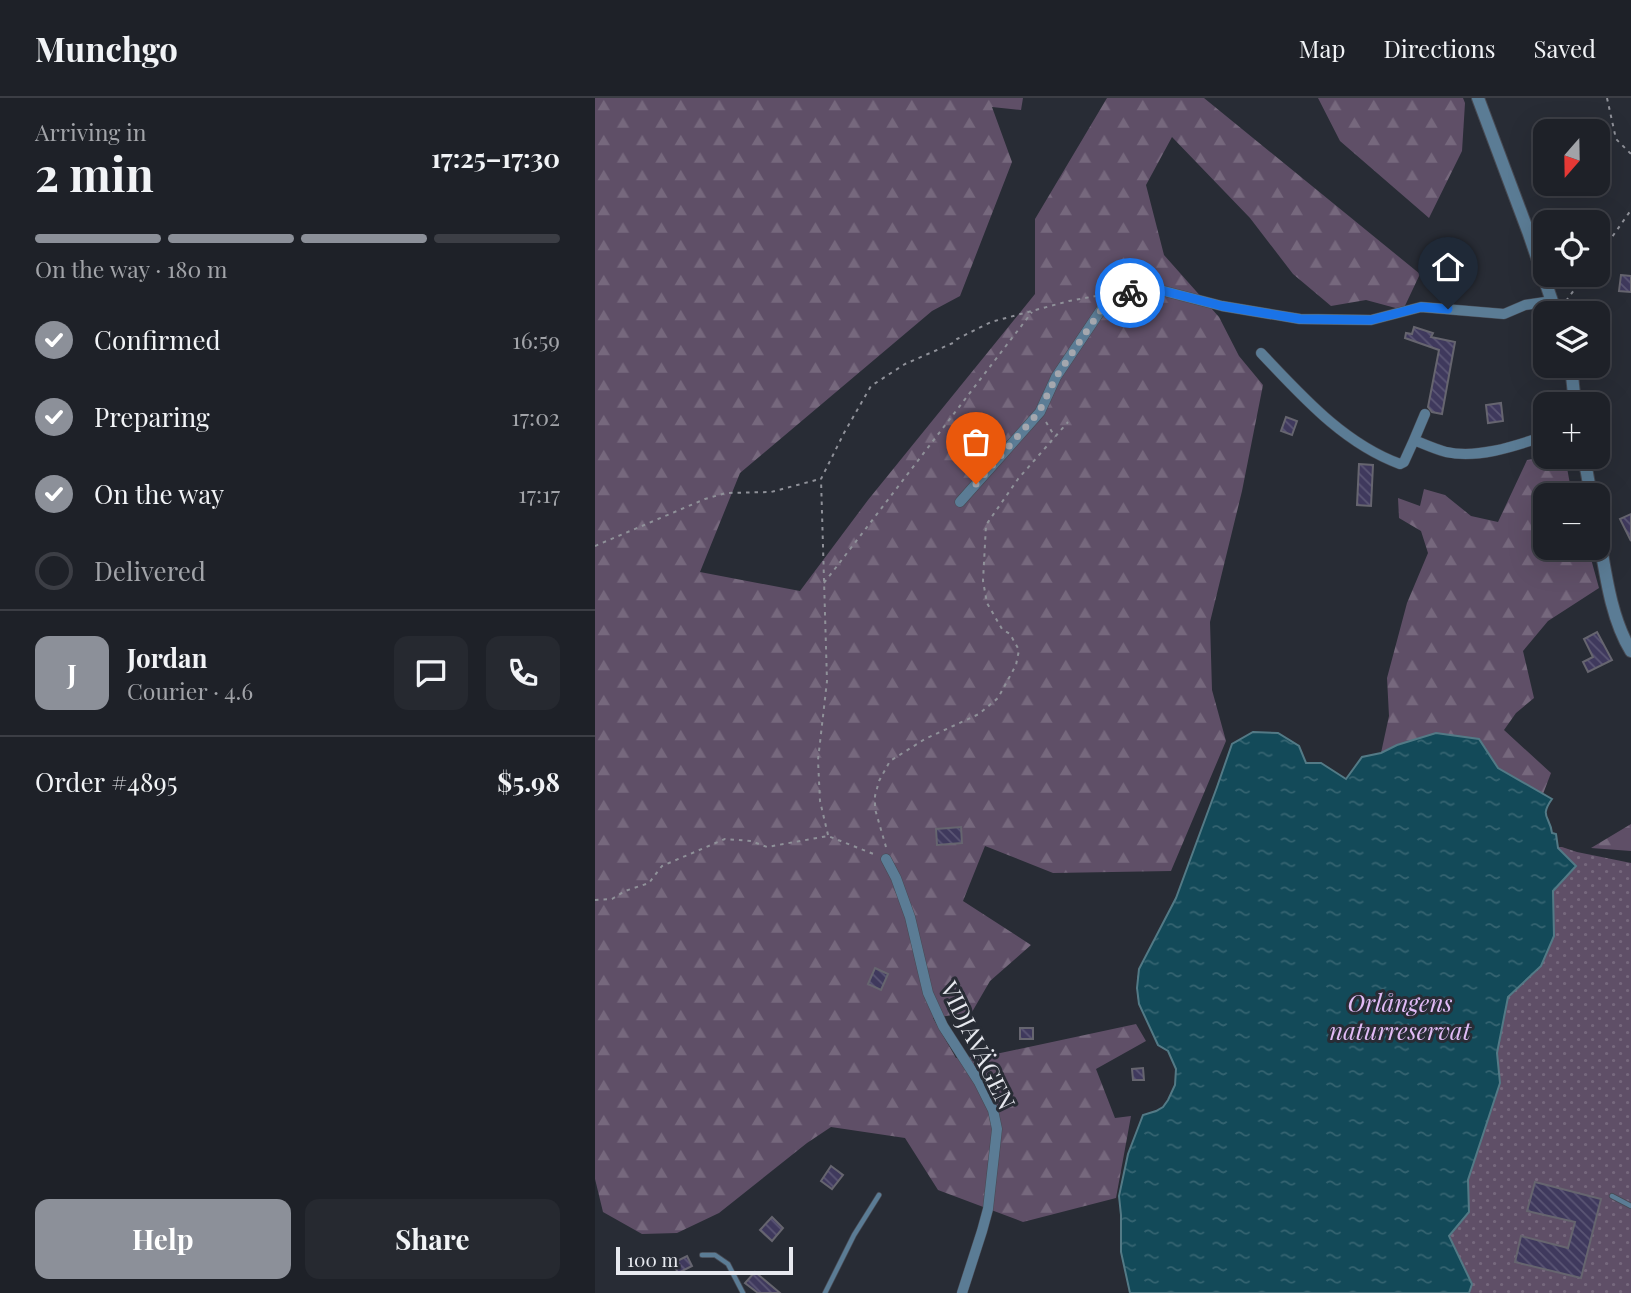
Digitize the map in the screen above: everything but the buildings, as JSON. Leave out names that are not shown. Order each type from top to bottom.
[{"type":"street","points":[[1478,98],[1555,301]]},
{"type":"street","points":[[960,502],[1039,412],[1056,377],[1111,295],[1160,290],[1222,306],[1300,319],[1371,320],[1421,307],[1504,314],[1525,305],[1533,305]]},
{"type":"street","points":[[1261,353],[1333,424],[1362,445],[1400,464],[1404,462],[1425,414]]},
{"type":"street","points":[[1414,440],[1448,452],[1467,453],[1485,452],[1533,439]]},
{"type":"street","points":[[1604,560],[1610,595],[1631,652]]},
{"type":"street","name":"VIDJAVÄGEN","points":[[885,859],[896,878],[910,916],[928,993],[943,1026],[979,1082],[993,1110],[995,1152],[988,1209],[962,1293]]},
{"type":"lane","points":[[825,1293],[854,1235],[879,1195]]},
{"type":"lane","points":[[1612,1196],[1631,1206]]},
{"type":"lane","points":[[702,1255],[715,1255],[727,1264],[743,1293]]},
{"type":"path","points":[[1607,98],[1616,139],[1631,154]]},
{"type":"path","points":[[1610,240],[1631,210]]},
{"type":"path","points":[[1562,301],[1574,287]]},
{"type":"path","points":[[828,836],[820,801],[818,760],[827,681],[821,479],[844,433],[871,386],[905,364],[953,343],[991,322],[1069,301],[1111,295]]},
{"type":"path","points":[[824,584],[1033,311]]},
{"type":"path","points":[[1039,412],[1055,437]]},
{"type":"path","points":[[595,900],[612,899],[625,891],[649,883],[662,866],[725,839],[751,841],[767,847],[828,836],[885,859],[886,843],[875,809],[875,796],[879,781],[890,761],[925,739],[979,714],[998,698],[1016,665],[1019,650],[1010,634],[1002,629],[987,603],[983,581],[986,525],[1018,480],[1068,422]]},
{"type":"path","points":[[595,546],[705,499],[726,494],[771,492],[821,479]]},
{"type":"green space","points":[[595,98],[1023,98],[1021,110],[992,107],[1012,162],[960,296],[932,311],[740,473],[700,572],[800,591],[868,500],[1035,294],[1035,219],[1107,98],[1204,98],[1420,274],[1403,310],[1366,300],[1331,306],[1293,274],[1250,218],[1172,137],[1146,185],[1164,255],[1219,317],[1239,356],[1263,385],[1242,491],[1210,622],[1212,690],[1226,741],[1171,871],[1053,873],[985,846],[963,901],[1031,945],[990,981],[972,1012],[933,1018],[956,1058],[991,1055],[1136,1024],[1146,1041],[1096,1069],[1115,1118],[1131,1116],[1116,1198],[1023,1222],[938,1190],[905,1138],[831,1127],[719,1213],[677,1233],[642,1234],[603,1212],[595,1179]]},
{"type":"green space","points":[[1318,98],[1463,98],[1462,151],[1429,218],[1340,141]]},
{"type":"green space","points":[[1533,459],[1533,469],[1567,469],[1570,483],[1533,483],[1533,560],[1591,560],[1599,588],[1548,621],[1523,651],[1534,698],[1516,713],[1504,730],[1551,773],[1543,794],[1498,768],[1479,739],[1436,733],[1381,753],[1389,716],[1387,678],[1407,603],[1428,553],[1421,531],[1399,518],[1398,498],[1420,506],[1424,489],[1445,495],[1471,516],[1498,522],[1527,460]]},
{"type":"green space","name":"Orlångens naturreservat","points":[[1253,732],[1278,733],[1299,746],[1306,763],[1321,763],[1346,779],[1362,757],[1436,733],[1479,739],[1498,768],[1552,799],[1546,813],[1552,833],[1556,834],[1558,847],[1631,863],[1631,1293],[1130,1293],[1121,1252],[1119,1198],[1128,1154],[1143,1115],[1163,1107],[1168,1100],[1175,1085],[1176,1069],[1168,1051],[1158,1045],[1139,1004],[1139,969],[1176,898],[1232,744]]},
{"type":"green space","points":[[1631,824],[1631,851],[1591,848]]},
{"type":"water","name":"Orlångens naturreservat","points":[[1253,732],[1278,733],[1299,746],[1306,763],[1321,763],[1346,779],[1362,757],[1436,733],[1479,739],[1498,768],[1552,799],[1546,813],[1552,833],[1556,834],[1558,848],[1576,866],[1553,891],[1554,936],[1541,966],[1508,997],[1497,1053],[1500,1083],[1468,1180],[1469,1212],[1449,1236],[1472,1284],[1469,1293],[1130,1293],[1121,1252],[1119,1196],[1128,1154],[1143,1115],[1163,1107],[1175,1085],[1176,1069],[1168,1051],[1158,1045],[1139,1004],[1139,969],[1176,898],[1232,744]]},
{"type":"way so far","points":[[976,484],[1039,412],[1056,377],[1111,295],[1130,293]]},
{"type":"route","points":[[1130,293],[1160,290],[1222,306],[1300,319],[1371,320],[1421,307],[1448,309]]}]
